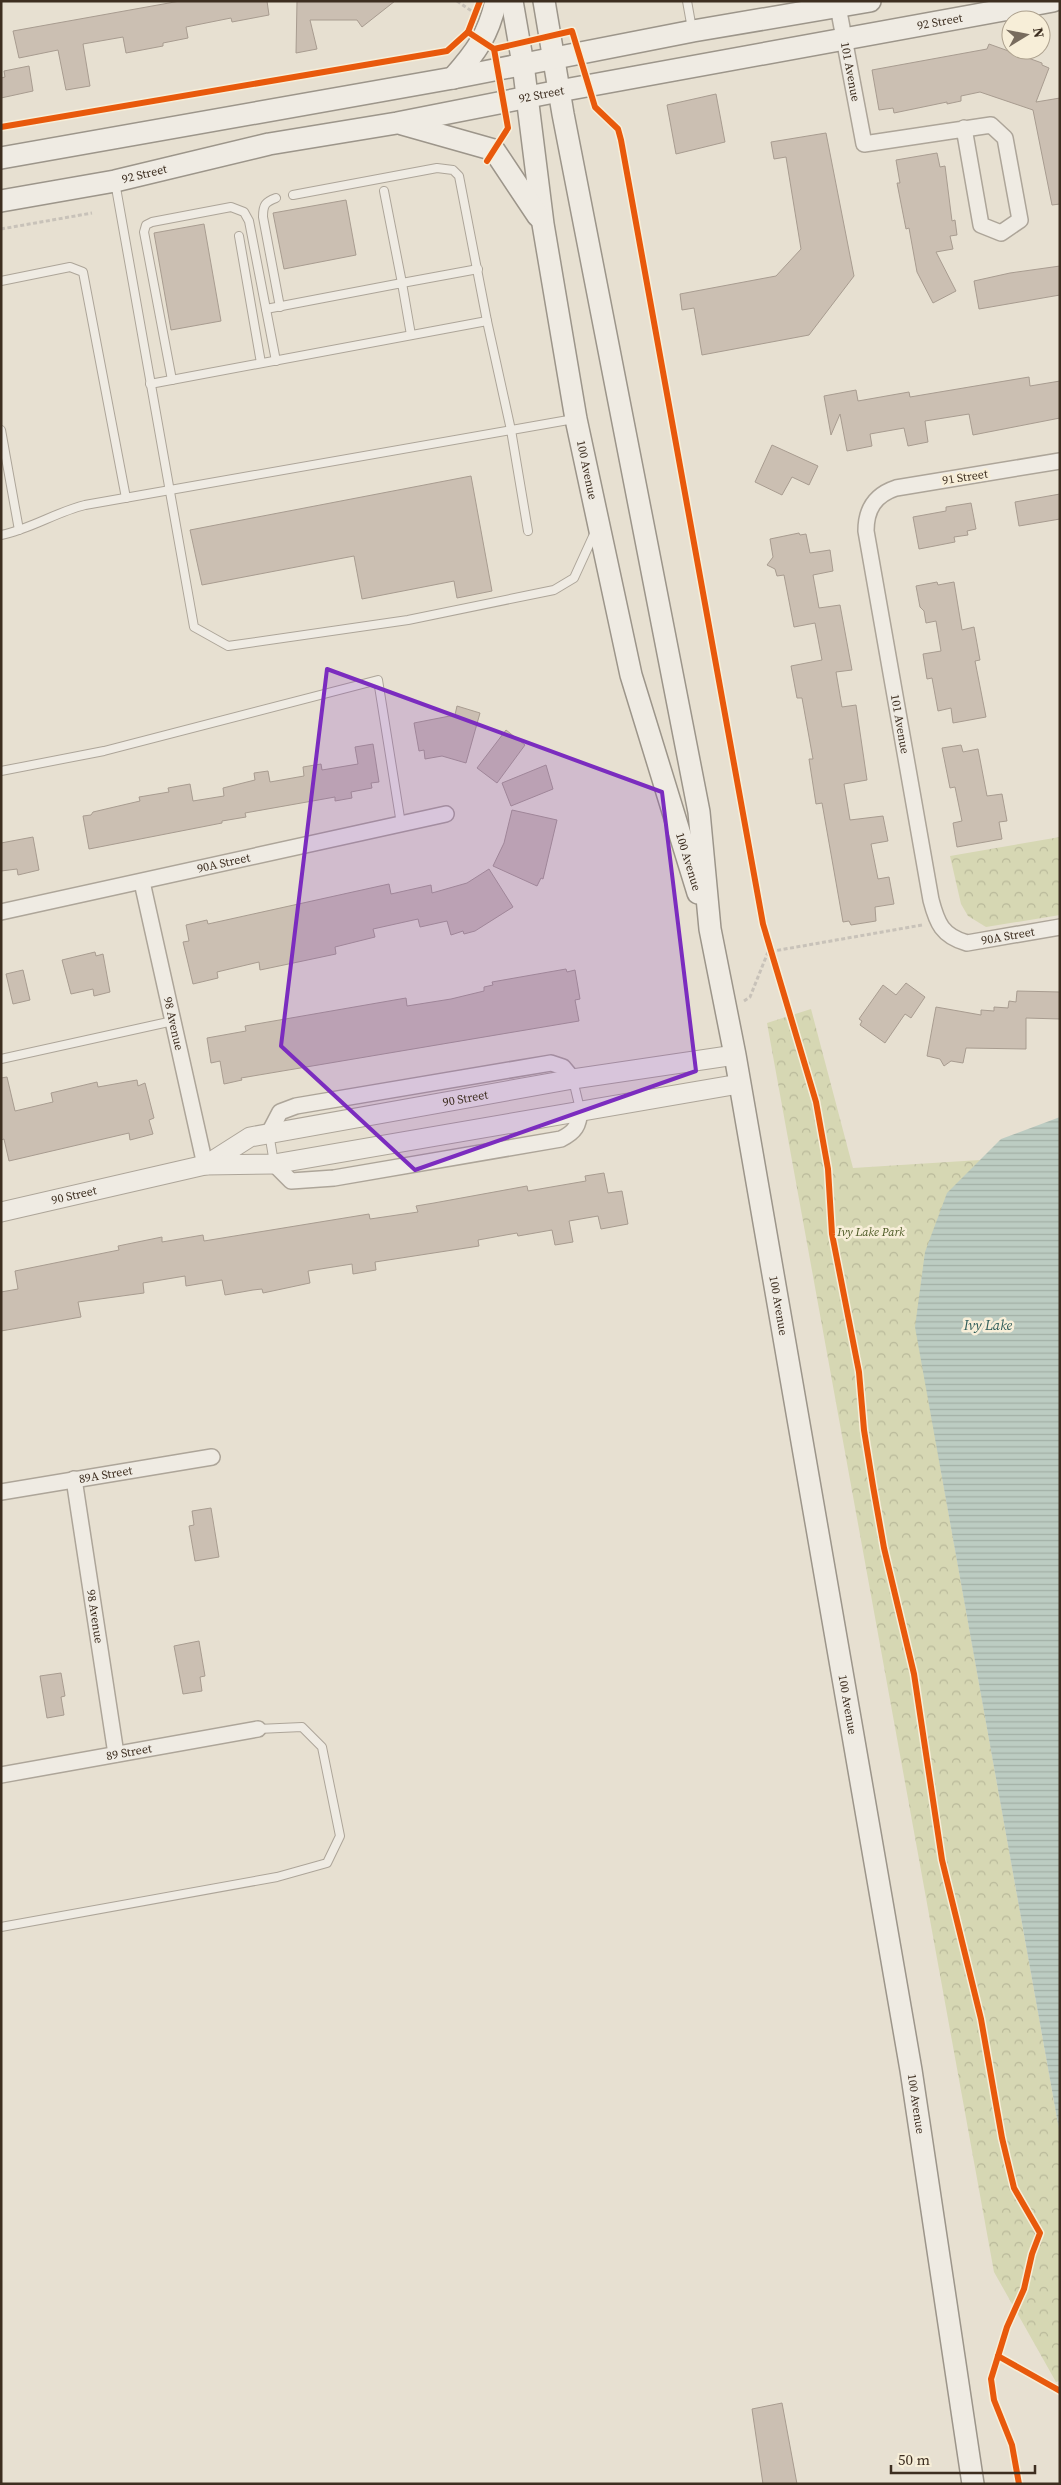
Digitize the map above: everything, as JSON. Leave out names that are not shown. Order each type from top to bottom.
[{"type":"main road","name":"100 Avenue","points":[[512,1],[528,97],[543,224],[576,419],[598,525],[631,675],[666,794],[710,929]]},
{"type":"main road","name":"100 Avenue","points":[[544,1],[559,91],[699,812],[710,929],[734,1055],[909,2060],[973,2484]]},
{"type":"main road","points":[[1,158],[453,78],[838,4],[870,1]]},
{"type":"main road","name":"92 Street","points":[[1,201],[115,181],[269,144],[397,123],[559,91],[1053,1]]},
{"type":"main road","points":[[453,78],[478,50],[488,30],[484,8]]},
{"type":"main road","points":[[397,123],[494,150],[522,189],[543,224]]},
{"type":"street","name":"101 Avenue","points":[[838,4],[864,144],[964,128]]},
{"type":"street","points":[[991,125],[1006,138],[1020,220],[1002,233],[981,225],[964,128],[991,125]]},
{"type":"street","name":"91 Street","points":[[874,501],[885,492],[896,488],[1060,461]]},
{"type":"street","name":"101 Avenue","points":[[874,501],[866,516],[866,531],[931,900],[937,922]]},
{"type":"street","name":"90A Street","points":[[1,912],[446,814]]},
{"type":"street","name":"98 Avenue","points":[[142,882],[206,1165]]},
{"type":"street","name":"90A Street","points":[[937,922],[956,940],[977,943],[1060,927]]},
{"type":"street","name":"90 Street","points":[[206,1165],[250,1137],[269,1133],[573,1079],[734,1055]]},
{"type":"street","name":"90 Street","points":[[1,1212],[206,1165],[274,1164],[580,1109],[739,1084]]},
{"type":"street","points":[[274,1164],[291,1181],[334,1178],[560,1139],[572,1133],[579,1124],[580,1109]]},
{"type":"street","name":"89A Street","points":[[1,1492],[212,1457]]},
{"type":"street","name":"98 Avenue","points":[[74,1479],[116,1754]]},
{"type":"street","name":"89 Street","points":[[1,1774],[258,1729]]},
{"type":"lane","points":[[687,1],[693,31]]},
{"type":"lane","points":[[293,195],[445,168],[453,170],[459,176],[487,321],[511,430],[528,531]]},
{"type":"lane","points":[[115,181],[168,491],[194,626],[228,646],[408,620],[554,590],[574,578],[598,525]]},
{"type":"lane","points":[[384,191],[411,335]]},
{"type":"lane","points":[[276,198],[266,202],[263,207],[263,216],[280,307]]},
{"type":"lane","points":[[172,380],[144,232],[146,225],[152,222],[231,207],[244,212],[249,221],[276,360]]},
{"type":"lane","points":[[239,236],[261,363]]},
{"type":"lane","points":[[1,281],[70,267],[77,268],[83,272],[126,498]]},
{"type":"lane","points":[[266,310],[478,269]]},
{"type":"lane","points":[[150,384],[487,321]]},
{"type":"lane","points":[[1,535],[19,530],[68,509],[576,419]]},
{"type":"lane","points":[[1,431],[19,530]]},
{"type":"lane","points":[[1,771],[104,750],[378,680],[401,824]]},
{"type":"lane","points":[[1,1059],[173,1021]]},
{"type":"lane","points":[[573,1079],[580,1109]]},
{"type":"lane","points":[[269,1133],[274,1164]]},
{"type":"lane","points":[[1,1927],[277,1877],[327,1863],[340,1836],[322,1747],[302,1727],[258,1729]]},
{"type":"path","points":[[457,1],[484,8],[468,32],[482,40]]},
{"type":"path","points":[[1,229],[92,213]]},
{"type":"path","points":[[724,1006],[744,1001],[750,997],[759,972],[771,949],[937,922]]},
{"type":"path","points":[[771,949],[775,961]]},
{"type":"highlighted area","points":[[327,669],[662,792],[696,1071],[415,1170],[281,1046]]},
{"type":"green space","points":[[1060,837],[1060,915],[986,927],[968,916],[961,904],[950,856]]},
{"type":"green space","name":"Ivy Lake Park","points":[[811,1009],[853,1168],[980,1160],[921,1279],[941,1471],[1060,2135],[1060,2381],[1056,2382],[994,2272],[767,1023]]},
{"type":"water","name":"Ivy Lake","points":[[1060,1117],[1060,2135],[915,1327],[925,1252],[947,1193],[1001,1139]]},
{"type":"building","points":[[180,1],[267,1],[269,15],[232,22],[231,18],[186,27],[188,38],[163,43],[163,46],[126,53],[123,37],[83,44],[90,86],[66,90],[58,50],[19,58],[13,31]]},
{"type":"building","points":[[297,1],[395,1],[362,27],[357,20],[310,20],[317,49],[296,53]]},
{"type":"building","points":[[989,44],[1001,48],[1001,60],[1034,60],[1049,68],[1036,102],[1060,98],[1060,204],[1052,205],[1033,110],[980,92],[961,96],[961,101],[947,104],[947,102],[894,113],[893,108],[879,110],[872,70],[987,49]]},
{"type":"building","points":[[29,66],[33,91],[1,98],[1,78],[5,77],[4,71]]},
{"type":"building","points":[[716,94],[725,142],[676,154],[667,105]]},
{"type":"building","points":[[826,133],[854,276],[809,335],[702,355],[694,308],[682,310],[680,294],[776,276],[801,249],[786,157],[774,159],[771,142]]},
{"type":"building","points":[[937,153],[940,167],[945,166],[952,221],[955,220],[957,235],[950,236],[953,249],[936,252],[956,291],[933,303],[917,272],[909,228],[906,229],[897,183],[900,183],[896,160]]},
{"type":"building","points":[[346,200],[356,255],[284,269],[273,213]]},
{"type":"building","points":[[204,224],[221,321],[171,330],[154,233]]},
{"type":"building","points":[[1060,266],[1060,295],[979,309],[974,281],[1010,273]]},
{"type":"building","points":[[1029,377],[1030,386],[1060,381],[1060,418],[973,435],[969,414],[925,421],[928,442],[908,446],[904,428],[870,434],[872,446],[847,451],[840,414],[831,435],[824,396],[856,390],[858,401],[909,392],[910,397]]},
{"type":"building","points":[[772,445],[818,466],[809,485],[792,477],[782,495],[755,482]]},
{"type":"building","points":[[471,476],[492,591],[457,598],[454,581],[362,599],[354,556],[202,585],[190,530]]},
{"type":"building","points":[[1060,494],[1060,519],[1019,526],[1015,502]]},
{"type":"building","points":[[971,503],[976,529],[967,531],[968,535],[954,537],[955,542],[919,549],[913,517],[946,511],[946,507]]},
{"type":"building","points":[[799,533],[800,535],[806,534],[810,553],[830,550],[833,571],[813,575],[819,608],[840,605],[852,670],[836,672],[842,707],[856,705],[867,780],[844,784],[850,820],[883,816],[888,841],[871,844],[878,879],[889,877],[894,904],[875,907],[876,921],[851,925],[849,921],[843,922],[822,803],[816,804],[809,759],[813,759],[802,698],[797,698],[791,666],[822,660],[815,623],[794,627],[784,575],[777,576],[775,569],[767,565],[773,557],[770,539]]},
{"type":"building","points":[[937,582],[938,585],[954,582],[962,630],[974,627],[980,660],[975,661],[986,717],[953,723],[951,708],[938,711],[932,678],[927,679],[923,654],[941,651],[936,621],[926,623],[924,611],[920,607],[916,586]]},
{"type":"building","points":[[457,706],[480,713],[466,763],[442,756],[425,759],[424,750],[419,751],[414,723],[455,715]]},
{"type":"building","points":[[506,730],[525,745],[497,783],[477,768]]},
{"type":"building","points":[[373,744],[379,782],[371,783],[372,788],[351,792],[352,798],[335,801],[335,797],[245,813],[246,817],[222,821],[222,823],[89,849],[83,816],[91,815],[93,812],[140,801],[139,797],[169,792],[168,788],[190,784],[193,801],[224,796],[223,788],[255,780],[254,773],[268,771],[270,782],[304,776],[303,767],[321,764],[322,770],[358,764],[355,747]]},
{"type":"building","points":[[961,745],[963,752],[978,749],[987,796],[1002,794],[1007,821],[999,822],[1002,839],[957,847],[953,823],[962,821],[955,787],[950,788],[942,748]]},
{"type":"building","points":[[546,765],[553,789],[511,806],[502,783]]},
{"type":"building","points":[[512,810],[557,820],[543,879],[541,878],[537,886],[493,866],[504,843]]},
{"type":"building","points":[[33,837],[39,870],[18,875],[17,869],[1,871],[1,843]]},
{"type":"building","points":[[489,869],[513,907],[475,931],[464,934],[463,931],[451,935],[447,921],[420,927],[418,919],[373,929],[375,937],[335,947],[336,954],[260,970],[259,962],[217,972],[218,978],[193,984],[183,942],[189,941],[186,925],[207,920],[208,924],[389,884],[391,894],[431,885],[432,893],[467,883]]},
{"type":"building","points":[[95,952],[96,956],[103,954],[110,992],[94,996],[93,989],[71,994],[62,960]]},
{"type":"building","points":[[566,969],[567,972],[575,970],[580,999],[575,1000],[579,1021],[241,1078],[242,1080],[224,1084],[220,1061],[211,1063],[207,1038],[246,1031],[245,1026],[406,998],[407,1006],[451,999],[484,991],[484,987],[493,985],[492,982]]},
{"type":"building","points":[[23,970],[30,1000],[13,1004],[6,974]]},
{"type":"building","points":[[906,983],[925,997],[911,1018],[905,1014],[885,1043],[860,1025],[862,1021],[859,1019],[883,985],[896,995]]},
{"type":"building","points":[[1017,991],[1060,992],[1060,1019],[1026,1018],[1026,1049],[966,1048],[963,1063],[951,1061],[944,1066],[940,1059],[927,1056],[936,1007],[981,1015],[981,1010],[994,1011],[994,1007],[1008,1008],[1009,1001],[1016,1002]]},
{"type":"building","points":[[7,1077],[15,1111],[53,1102],[51,1093],[97,1082],[98,1087],[137,1080],[138,1086],[145,1083],[154,1118],[149,1120],[153,1134],[130,1140],[129,1133],[9,1161],[4,1139],[1,1140],[1,1078]]},
{"type":"building","points":[[604,1173],[608,1193],[622,1191],[628,1224],[601,1229],[598,1216],[569,1221],[573,1242],[555,1245],[552,1230],[518,1236],[517,1233],[478,1240],[479,1246],[375,1262],[376,1270],[353,1274],[352,1264],[308,1271],[310,1283],[263,1293],[262,1289],[225,1295],[222,1280],[186,1286],[185,1276],[143,1283],[144,1293],[78,1302],[81,1317],[1,1331],[1,1292],[18,1289],[15,1271],[119,1250],[118,1246],[162,1237],[162,1242],[203,1235],[204,1241],[369,1214],[370,1219],[418,1212],[416,1206],[527,1186],[528,1191],[586,1181],[585,1176]]},
{"type":"building","points":[[211,1508],[219,1557],[195,1561],[189,1526],[194,1525],[192,1511]]},
{"type":"building","points":[[199,1641],[205,1676],[200,1677],[202,1691],[183,1694],[174,1646]]},
{"type":"building","points":[[61,1673],[65,1696],[61,1697],[64,1715],[47,1718],[40,1676]]},
{"type":"building","points":[[782,2403],[797,2484],[763,2484],[752,2409]]},
{"type":"cycle path","points":[[1,127],[447,51],[468,32],[480,1]]},
{"type":"cycle path","points":[[494,49],[572,31],[595,107],[618,129],[621,140],[763,924],[816,1102],[828,1169],[832,1234],[859,1372],[864,1430],[873,1486],[884,1548],[914,1674],[942,1860],[981,2019],[1002,2138],[1014,2188],[1040,2233],[1032,2254],[1024,2289],[1007,2327],[991,2379],[994,2400],[1012,2445],[1019,2484]]},
{"type":"cycle path","points":[[468,32],[494,49],[508,128],[487,161]]},
{"type":"cycle path","points":[[998,2356],[1060,2391]]}]
